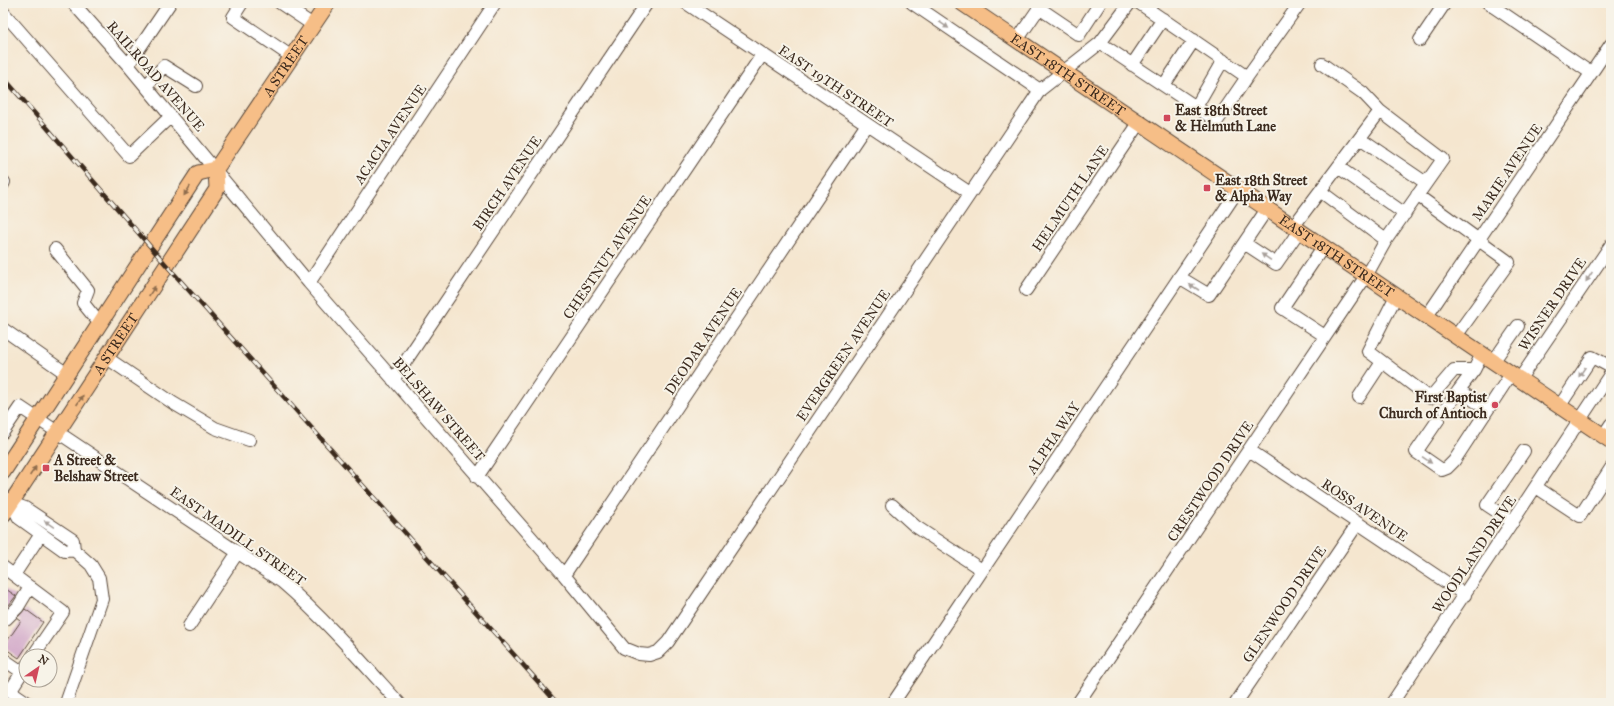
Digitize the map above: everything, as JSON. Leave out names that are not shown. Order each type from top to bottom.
[{"type":"main road","name":"A STREET","points":[[6,505],[58,432],[217,189],[216,169],[328,3]]},
{"type":"main road","name":"EAST 18TH STREET","points":[[968,5],[1017,40],[1427,316],[1559,407],[1579,420],[1608,434]]},
{"type":"main road","name":"A STREET","points":[[3,472],[198,173],[216,169]]},
{"type":"street","name":"RAILROAD AVENUE","points":[[73,3],[128,65],[216,169]]},
{"type":"street","points":[[128,65],[170,3]]},
{"type":"street","points":[[242,3],[233,17],[292,57]]},
{"type":"street","points":[[280,3],[313,25]]},
{"type":"street","name":"ACACIA AVENUE","points":[[309,282],[496,3]]},
{"type":"street","name":"BIRCH AVENUE","points":[[393,380],[647,3]]},
{"type":"street","name":"EAST 19TH STREET","points":[[686,3],[970,193]]},
{"type":"street","points":[[912,3],[1040,90]]},
{"type":"street","name":"EVERGREEN AVENUE","points":[[649,655],[658,652],[668,642],[1040,90],[1100,43],[1130,3]]},
{"type":"street","points":[[1139,3],[1248,77]]},
{"type":"street","points":[[1100,43],[1218,121],[1300,3]]},
{"type":"street","points":[[1420,40],[1445,3]]},
{"type":"street","points":[[1488,3],[1591,73]]},
{"type":"street","points":[[1017,40],[1039,8],[1048,7],[1079,36],[1095,5]]},
{"type":"street","points":[[3,12],[129,156],[171,116]]},
{"type":"street","points":[[1132,65],[1163,19]]},
{"type":"street","points":[[1164,85],[1194,40]]},
{"type":"street","name":"MARIE AVENUE","points":[[1427,316],[1611,44]]},
{"type":"street","name":"CHESTNUT AVENUE","points":[[478,477],[762,54]]},
{"type":"street","points":[[1196,107],[1223,60]]},
{"type":"street","points":[[1244,243],[1276,264],[1320,191],[1380,111],[1362,93],[1322,64]]},
{"type":"street","points":[[146,86],[164,66],[196,86]]},
{"type":"street","name":"CRESTWOOD DRIVE","points":[[1078,703],[1366,276],[1386,240],[1443,159],[1380,111]]},
{"type":"street","name":"HELMUTH LANE","points":[[1026,290],[1139,122]]},
{"type":"street","name":"DEODAR AVENUE","points":[[564,575],[867,124]]},
{"type":"street","points":[[1360,138],[1426,183]]},
{"type":"street","points":[[1338,167],[1405,214]]},
{"type":"street","name":"BELSHAW STREET","points":[[216,169],[309,282],[564,575],[624,648],[639,654],[649,655]]},
{"type":"street","name":"ALPHA WAY","points":[[893,703],[1238,190]]},
{"type":"street","points":[[1320,191],[1386,240]]},
{"type":"street","points":[[1418,195],[1509,262],[1456,336]]},
{"type":"street","points":[[1179,277],[1209,295],[1267,209]]},
{"type":"street","name":"WISNER DRIVE","points":[[1459,390],[1416,452],[1442,470],[1452,464],[1611,245]]},
{"type":"street","points":[[1323,247],[1282,308],[1325,336]]},
{"type":"street","points":[[55,249],[88,290],[83,303],[100,324]]},
{"type":"street","points":[[1396,296],[1368,351],[1430,398],[1454,370],[1474,370]]},
{"type":"street","points":[[1482,406],[1459,390],[1474,370],[1488,358],[1518,326]]},
{"type":"street","points":[[3,329],[67,374]]},
{"type":"street","points":[[1559,407],[1592,357],[1611,367]]},
{"type":"street","points":[[107,358],[173,403],[215,428],[249,440]]},
{"type":"street","points":[[1359,397],[1382,362]]},
{"type":"street","name":"WOODLAND DRIVE","points":[[1392,703],[1611,373]]},
{"type":"street","name":"EAST MADILL STREET","points":[[3,433],[20,407],[238,552],[282,582],[312,608],[399,703]]},
{"type":"street","points":[[3,433],[22,445]]},
{"type":"street","name":"ROSS AVENUE","points":[[1249,450],[1465,595]]},
{"type":"street","points":[[1513,522],[1487,505],[1524,451]]},
{"type":"street","points":[[1536,487],[1580,516],[1611,468]]},
{"type":"street","points":[[892,504],[915,526],[982,570]]},
{"type":"street","points":[[6,505],[19,518],[65,551],[74,550]]},
{"type":"street","points":[[6,505],[25,508],[73,540],[74,550],[91,565],[99,578],[102,599],[66,703]]},
{"type":"street","name":"GLENWOOD DRIVE","points":[[1236,703],[1358,523]]},
{"type":"street","points":[[14,575],[41,534]]},
{"type":"street","points":[[189,626],[238,552]]},
{"type":"street","points":[[3,567],[63,612],[38,648]]},
{"type":"street","points":[[3,619],[6,619],[18,607],[30,587]]},
{"type":"street","points":[[3,659],[18,666]]},
{"type":"street","points":[[18,675],[6,688],[28,703]]},
{"type":"building","points":[[3,587],[16,596],[5,610],[3,609]]},
{"type":"building","points":[[25,609],[43,622],[26,648],[18,648],[18,657],[3,647],[21,621],[17,618]]},
{"type":"railway","points":[[3,77],[168,267],[557,703]]},
{"type":"place","name":"East 18th Street & Helmuth Lane","points":[[1167,118]]},
{"type":"place","name":"East 18th Street & Alpha Way","points":[[1207,188]]},
{"type":"place","name":"First Baptist Church of Antioch","points":[[1495,405]]},
{"type":"place","name":"A Street & Belshaw Street","points":[[46,468]]}]
